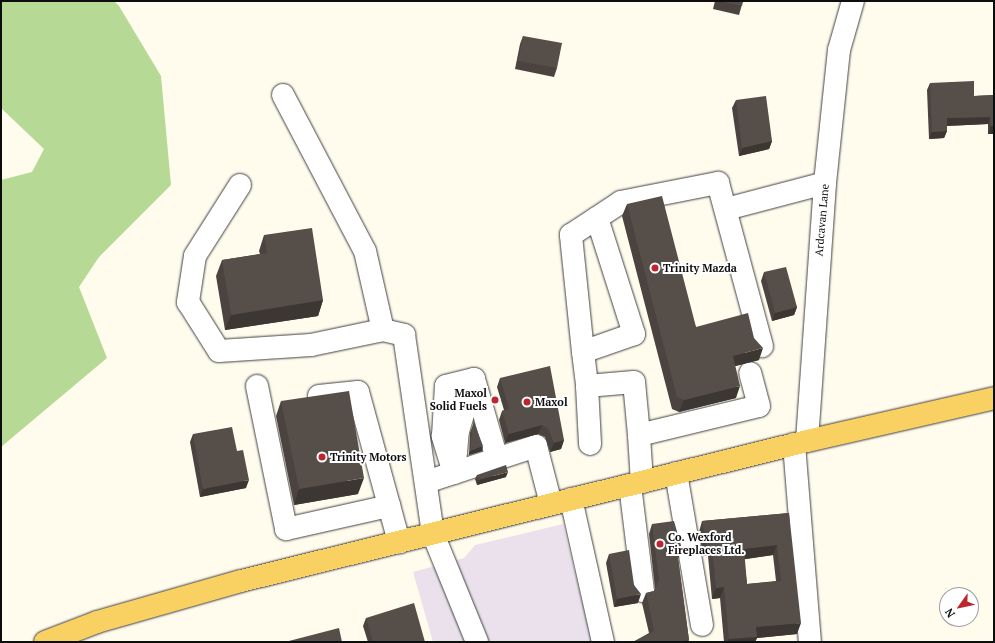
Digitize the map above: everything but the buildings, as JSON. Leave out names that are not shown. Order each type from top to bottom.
[{"type":"main road","points":[[45,642],[96,622],[193,595],[399,542],[800,442],[994,398]]},
{"type":"street","name":"Ardcavan Lane","points":[[810,642],[800,442],[839,50],[853,1]]},
{"type":"street","points":[[283,95],[365,251],[383,330]]},
{"type":"street","points":[[590,444],[587,386],[571,235],[621,202],[718,183],[762,346]]},
{"type":"street","points":[[726,209],[825,183]]},
{"type":"street","points":[[240,185],[195,256],[188,302],[219,351],[311,345],[383,330],[404,335],[433,534],[477,642]]},
{"type":"street","points":[[583,352],[634,334],[597,218]]},
{"type":"street","points":[[639,435],[759,406],[750,373]]},
{"type":"street","points":[[454,473],[458,431],[474,379],[497,459]]},
{"type":"street","points":[[587,386],[634,382],[639,435],[636,483],[643,591]]},
{"type":"street","points":[[258,386],[286,529],[389,506]]},
{"type":"street","points":[[299,399],[358,392],[399,542]]},
{"type":"street","points":[[426,482],[536,446],[561,502],[603,642]]},
{"type":"street","points":[[676,473],[702,625]]},
{"type":"shaded area","points":[[563,524],[592,642],[433,642],[413,572],[464,558],[475,545]]},
{"type":"green space","points":[[1,1],[114,1],[119,6],[161,76],[171,185],[99,257],[79,287],[107,358],[1,447],[1,180],[32,172],[44,149],[1,108]]},
{"type":"place","name":"Trinity Mazda","points":[[655,268]]},
{"type":"place","name":"Maxol Solid Fuels","points":[[495,400]]},
{"type":"place","name":"Maxol","points":[[527,402]]},
{"type":"place","name":"Trinity Motors","points":[[322,457]]},
{"type":"place","name":"Co. Wexford Fireplaces Ltd.","points":[[660,544]]}]
